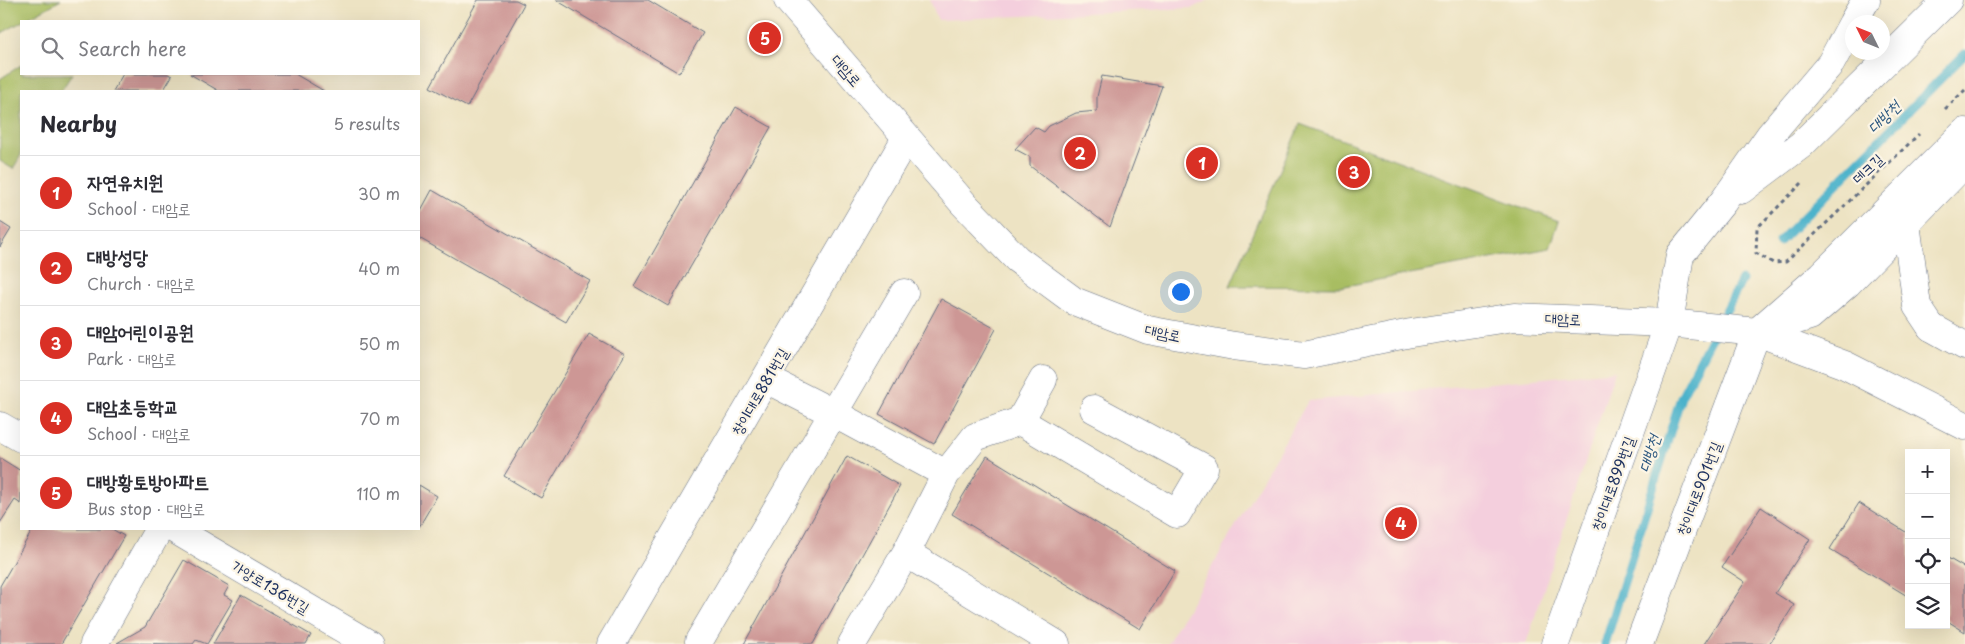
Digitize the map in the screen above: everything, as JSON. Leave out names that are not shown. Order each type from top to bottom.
[{"type":"main road","name":"대암로","points":[[788,0],[964,204],[1017,259],[1074,301],[1148,330],[1234,346],[1304,355],[1411,333],[1514,317],[1669,323],[1757,332]]},
{"type":"main road","points":[[1858,15],[1866,0]]},
{"type":"main road","points":[[1723,202],[1801,145],[1948,0]]},
{"type":"main road","points":[[1723,202],[1770,135],[1831,63],[1845,38]]},
{"type":"main road","points":[[1757,332],[1822,275],[1965,132]]},
{"type":"main road","name":"창이대로881번길","points":[[611,644],[906,138]]},
{"type":"main road","points":[[1757,332],[1810,316],[1848,283],[1965,163]]},
{"type":"main road","name":"창이대로899번길","points":[[1555,644],[1669,323],[1680,255],[1723,202]]},
{"type":"main road","points":[[1906,223],[1917,306],[1931,327],[1965,346]]},
{"type":"main road","points":[[699,641],[904,293]]},
{"type":"main road","points":[[1757,332],[1845,365],[1965,426]]},
{"type":"main road","name":"창이대로901번길","points":[[1639,644],[1757,332]]},
{"type":"main road","points":[[766,379],[833,412],[946,474]]},
{"type":"main road","points":[[852,644],[906,552],[946,474],[975,437],[1020,421],[1043,380]]},
{"type":"main road","points":[[1020,421],[1178,514],[1204,468],[1094,409]]},
{"type":"main road","points":[[0,426],[20,437]]},
{"type":"main road","points":[[94,644],[159,530]]},
{"type":"main road","name":"가양로136번길","points":[[175,530],[331,635],[368,644]]},
{"type":"main road","points":[[906,552],[1022,635],[1056,644]]},
{"type":"path","points":[[1944,110],[1965,90]]},
{"type":"path","name":"데크길","points":[[1757,228],[1756,253],[1774,263],[1786,262],[1923,130]]},
{"type":"shaded area","points":[[930,0],[1209,0],[1192,8],[938,20]]},
{"type":"shaded area","points":[[1615,371],[1526,644],[1167,644],[1308,401]]},
{"type":"green space","points":[[0,0],[61,0],[25,20],[20,20],[20,23],[0,34]]},
{"type":"green space","points":[[20,66],[20,75],[71,75],[62,90],[20,90],[20,157],[13,169],[0,161],[0,79]]},
{"type":"green space","points":[[1300,124],[1559,221],[1550,248],[1340,287],[1230,286]]},
{"type":"building","points":[[478,0],[516,0],[524,4],[467,107],[430,87]]},
{"type":"building","points":[[556,0],[648,0],[703,33],[679,73]]},
{"type":"building","points":[[122,75],[172,76],[164,90],[114,90]]},
{"type":"building","points":[[192,75],[297,75],[322,90],[217,90]]},
{"type":"building","points":[[1102,76],[1162,86],[1110,227],[1030,166],[1030,157],[1015,149],[1035,127],[1044,132],[1049,126],[1076,113],[1097,111],[1097,97]]},
{"type":"building","points":[[736,107],[771,127],[668,306],[634,286]]},
{"type":"building","points":[[432,190],[590,281],[566,322],[420,239],[420,212]]},
{"type":"building","points":[[0,222],[11,229],[0,247]]},
{"type":"building","points":[[941,299],[996,329],[934,444],[879,414]]},
{"type":"building","points":[[589,334],[625,354],[541,498],[504,476]]},
{"type":"building","points":[[847,456],[900,486],[813,644],[744,644]]},
{"type":"building","points":[[987,456],[1175,571],[1140,629],[952,514]]},
{"type":"building","points":[[0,458],[20,470],[20,503],[15,500],[0,523]]},
{"type":"building","points":[[420,486],[437,496],[420,525]]},
{"type":"building","points":[[1859,503],[1905,532],[1905,595],[1830,549]]},
{"type":"building","points":[[1761,507],[1810,539],[1775,593],[1794,605],[1769,644],[1704,644],[1745,582],[1722,567]]},
{"type":"building","points":[[32,530],[114,530],[124,536],[61,644],[0,644],[0,586]]},
{"type":"building","points":[[1950,559],[1965,568],[1965,632],[1950,623]]},
{"type":"building","points":[[184,560],[229,586],[224,595],[233,600],[207,644],[196,640],[193,644],[117,643],[145,627]]},
{"type":"building","points":[[241,595],[311,635],[306,644],[213,644]]},
{"type":"waterway","name":"대방천","points":[[1779,242],[1965,54]]},
{"type":"waterway","name":"대방천","points":[[1605,644],[1681,397],[1742,280]]},
{"type":"place","name":"대방황토방아파트","points":[[765,38]]},
{"type":"place","name":"대방성당","points":[[1080,153]]},
{"type":"place","name":"자연유치원","points":[[1202,163]]},
{"type":"place","name":"대암어린이공원","points":[[1354,172]]},
{"type":"place","name":"대암초등학교","points":[[1401,523]]}]
